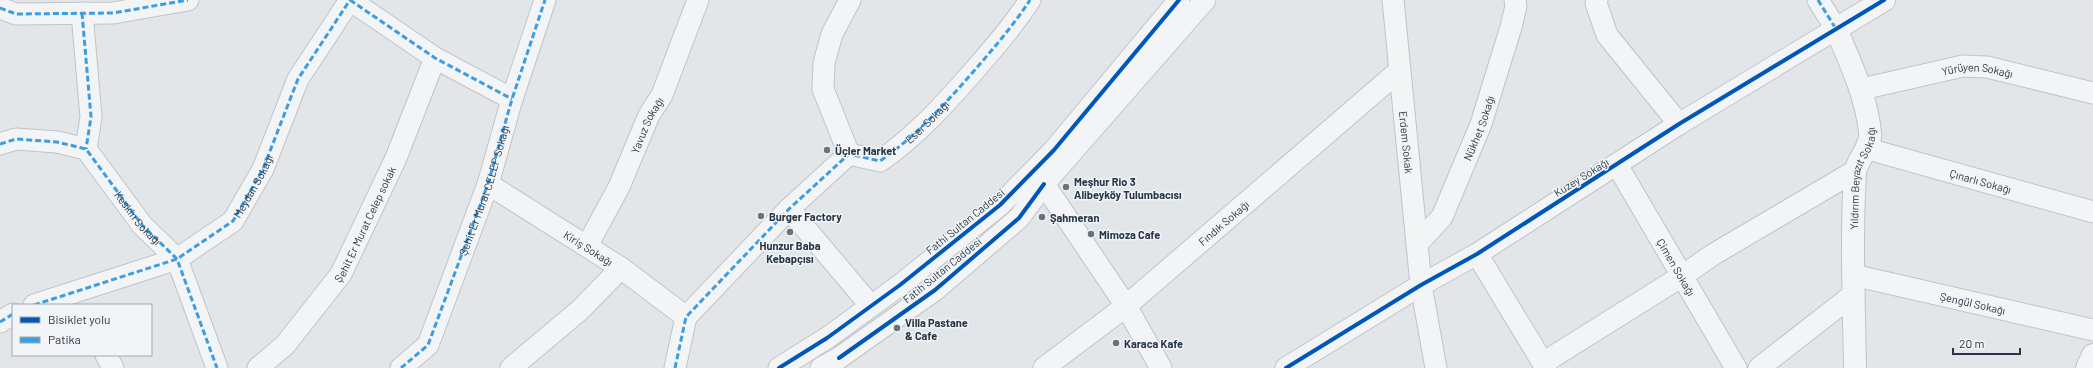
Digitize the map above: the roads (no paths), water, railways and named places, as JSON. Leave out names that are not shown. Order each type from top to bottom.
[{"type":"street","points":[[0,8],[16,14],[112,13],[185,0]]},
{"type":"street","points":[[350,0],[435,58],[512,99]]},
{"type":"street","name":"Meydan Sokağı","points":[[41,304],[75,299],[177,259],[233,221],[263,169],[298,79],[350,0]]},
{"type":"street","name":"Şehit Er Murat CELEP Sokağı","points":[[402,368],[428,345],[488,184],[512,99],[544,0]]},
{"type":"street","name":"Yavuz Sokağı","points":[[587,246],[619,188],[649,115],[662,95],[698,0]]},
{"type":"street","points":[[675,368],[686,317],[789,209],[849,154],[823,89],[824,62],[832,34],[850,0]]},
{"type":"street","name":"Eser Sokağı","points":[[849,154],[880,161],[900,147],[951,96],[1014,25],[1030,0]]},
{"type":"street","name":"Fathi Sultan Caddesi","points":[[779,368],[827,338],[871,306],[1000,205],[1023,184],[1054,150],[1179,0]]},
{"type":"street","name":"Fatih Sultan Caddesi","points":[[821,368],[842,363],[935,290],[1019,218],[1044,184],[1205,0]]},
{"type":"street","name":"Erdem Sokak","points":[[1393,0],[1421,285],[1436,368]]},
{"type":"street","name":"Nükhet Sokağı","points":[[1417,244],[1442,217],[1481,124],[1511,27],[1516,6],[1515,0]]},
{"type":"street","points":[[1597,0],[1596,3],[1607,35],[1679,124]]},
{"type":"street","name":"Yıldırım Beyazıt Sokağı","points":[[1818,0],[1836,29],[1862,89],[1870,134],[1868,149],[1855,171],[1855,368]]},
{"type":"street","name":"Kuzey Sokağı","points":[[1286,368],[1421,285],[1477,254],[1618,165],[1679,124],[1884,0]]},
{"type":"street","points":[[0,144],[16,139],[57,142],[86,149],[91,117],[82,13]]},
{"type":"street","name":"Şehit Er Murat Celep sokak","points":[[258,368],[285,345],[341,274],[396,158],[435,58]]},
{"type":"street","name":"Yürüyen Sokağı","points":[[1862,89],[1928,76],[1963,66],[1987,67],[2093,94]]},
{"type":"street","name":"Fındık Sokağı","points":[[1044,368],[1126,306],[1399,71]]},
{"type":"street","name":"Keskin Sokağı","points":[[86,149],[142,225],[177,259],[217,368]]},
{"type":"street","name":"Çınarlı Sokağı","points":[[1868,149],[2093,212]]},
{"type":"street","name":"Çimen Sokağı","points":[[1618,165],[1736,368]]},
{"type":"street","points":[[1477,254],[1544,366],[1714,254],[1855,171]]},
{"type":"street","name":"Kiriş Sokağı","points":[[488,184],[621,268],[686,317]]},
{"type":"street","points":[[1044,184],[1126,306],[1161,368]]},
{"type":"street","points":[[789,209],[871,306]]},
{"type":"street","points":[[511,368],[580,310],[621,268]]},
{"type":"street","points":[[1759,368],[1854,285]]},
{"type":"street","name":"Şengül Sokağı","points":[[1854,285],[2093,330]]},
{"type":"street","points":[[0,322],[12,315]]},
{"type":"street","points":[[107,356],[113,368]]},
{"type":"street","points":[[2087,368],[2093,357]]},
{"type":"place","name":"Üçler Market","points":[[827,150]]},
{"type":"place","name":"Meşhur Rio 3 Alibeyköy Tulumbacısı","points":[[1066,187]]},
{"type":"place","name":"Burger Factory","points":[[761,216]]},
{"type":"place","name":"Şahmeran","points":[[1042,217]]},
{"type":"place","name":"Hunzur Baba Kebapçısı","points":[[790,232]]},
{"type":"place","name":"Mimoza Cafe","points":[[1091,234]]},
{"type":"place","name":"Villa Pastane & Cafe","points":[[897,328]]},
{"type":"place","name":"Karaca Kafe","points":[[1116,343]]}]
